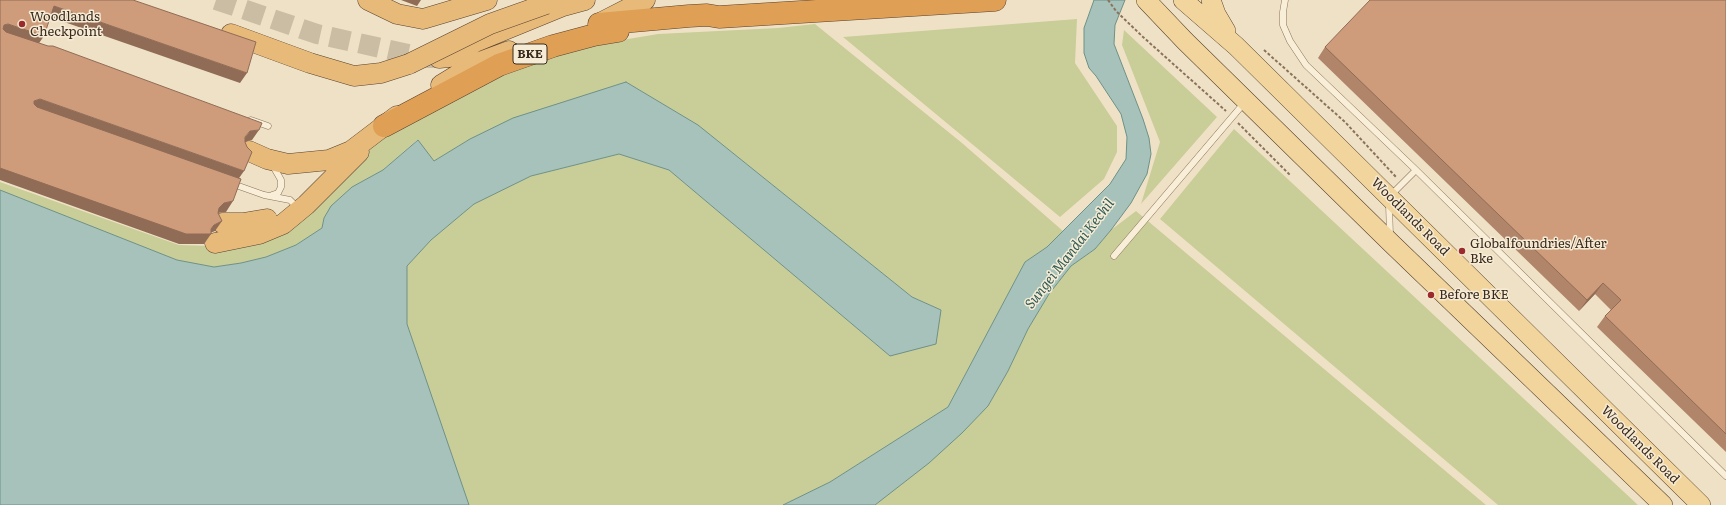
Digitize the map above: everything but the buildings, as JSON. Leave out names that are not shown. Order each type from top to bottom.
[{"type":"highway","points":[[368,0],[397,14],[423,19],[487,0]]},
{"type":"highway","points":[[439,58],[449,57],[475,42],[563,6],[585,0]]},
{"type":"highway","points":[[384,126],[306,205],[283,224],[259,234],[220,235],[258,232],[286,218],[351,151],[422,97],[477,63],[557,34],[599,24],[644,0]]},
{"type":"highway","name":"BKE","points":[[384,126],[499,65],[553,46],[594,35],[647,27],[707,15],[719,17],[995,0]]},
{"type":"highway","points":[[212,28],[310,63],[354,76],[381,73],[409,64],[490,24],[553,2]]},
{"type":"highway","name":"BKE","points":[[599,24],[690,19]]},
{"type":"highway","points":[[250,144],[287,153],[315,155],[351,151],[329,160],[288,164],[267,159],[250,144]]},
{"type":"main road","name":"Woodlands Road","points":[[1183,0],[1236,46],[1701,505]]},
{"type":"main road","points":[[1211,0],[1216,14],[1236,46]]},
{"type":"main road","name":"Woodlands Road","points":[[1148,3],[1390,242],[1663,505]]},
{"type":"lane","points":[[1285,0],[1283,25],[1290,41],[1306,65],[1416,170],[1726,476]]},
{"type":"lane","points":[[1114,256],[1246,101]]},
{"type":"lane","points":[[246,118],[268,126]]},
{"type":"lane","points":[[264,195],[278,193],[281,187],[281,180],[267,159]]},
{"type":"lane","points":[[1390,242],[1389,197],[1416,170]]},
{"type":"lane","points":[[227,182],[264,195],[290,200],[296,206]]},
{"type":"path","points":[[1108,0],[1125,20],[1232,117],[1291,176]]},
{"type":"path","points":[[1262,48],[1345,122],[1403,184]]},
{"type":"green space","points":[[1077,19],[1075,63],[1117,126],[1117,152],[1104,179],[1060,217],[843,37]]},
{"type":"green space","points":[[815,24],[962,143],[1063,231],[1047,247],[1025,262],[948,407],[830,482],[783,505],[469,505],[407,324],[407,266],[431,240],[474,204],[531,176],[619,154],[669,170],[890,356],[941,310],[912,297],[698,125],[626,82],[470,139],[434,161],[417,140],[383,170],[352,187],[324,218],[322,228],[296,245],[266,257],[241,263],[214,267],[177,260],[0,190],[0,182],[179,245],[213,246],[260,236],[399,126],[457,91],[558,53],[658,34],[778,28]]},
{"type":"green space","points":[[1124,30],[1217,117],[1141,204],[1160,142],[1122,45]]},
{"type":"green space","points":[[1234,129],[1638,505],[1498,505],[1160,219]]},
{"type":"green space","points":[[1136,211],[1486,505],[875,505],[929,463],[988,406],[1008,371],[1028,329],[1049,294],[1071,266],[1095,249],[1111,230]]},
{"type":"water","name":"Sungei Mandai Kechil","points":[[1094,0],[1125,0],[1115,25],[1114,44],[1143,119],[1149,138],[1151,154],[1147,174],[1131,203],[1095,249],[1071,266],[1049,294],[1028,329],[1008,371],[988,406],[962,433],[929,463],[875,505],[783,505],[830,482],[948,407],[1025,262],[1047,247],[1110,184],[1126,159],[1127,137],[1121,114],[1089,68],[1084,53],[1084,28]]},
{"type":"water","points":[[626,82],[698,125],[912,297],[941,310],[936,344],[890,356],[669,170],[619,154],[531,176],[474,204],[431,240],[407,266],[407,324],[469,505],[0,505],[0,190],[177,260],[214,267],[241,263],[266,257],[296,245],[322,228],[324,218],[331,206],[352,187],[383,170],[418,140],[434,161],[470,139],[513,118]]},
{"type":"tunnel","points":[[216,0],[317,34],[426,58],[435,58]]},
{"type":"place","name":"Woodlands Checkpoint","points":[[22,24]]},
{"type":"place","name":"Globalfoundries/After Bke","points":[[1462,251]]},
{"type":"place","name":"Before BKE","points":[[1431,295]]}]
